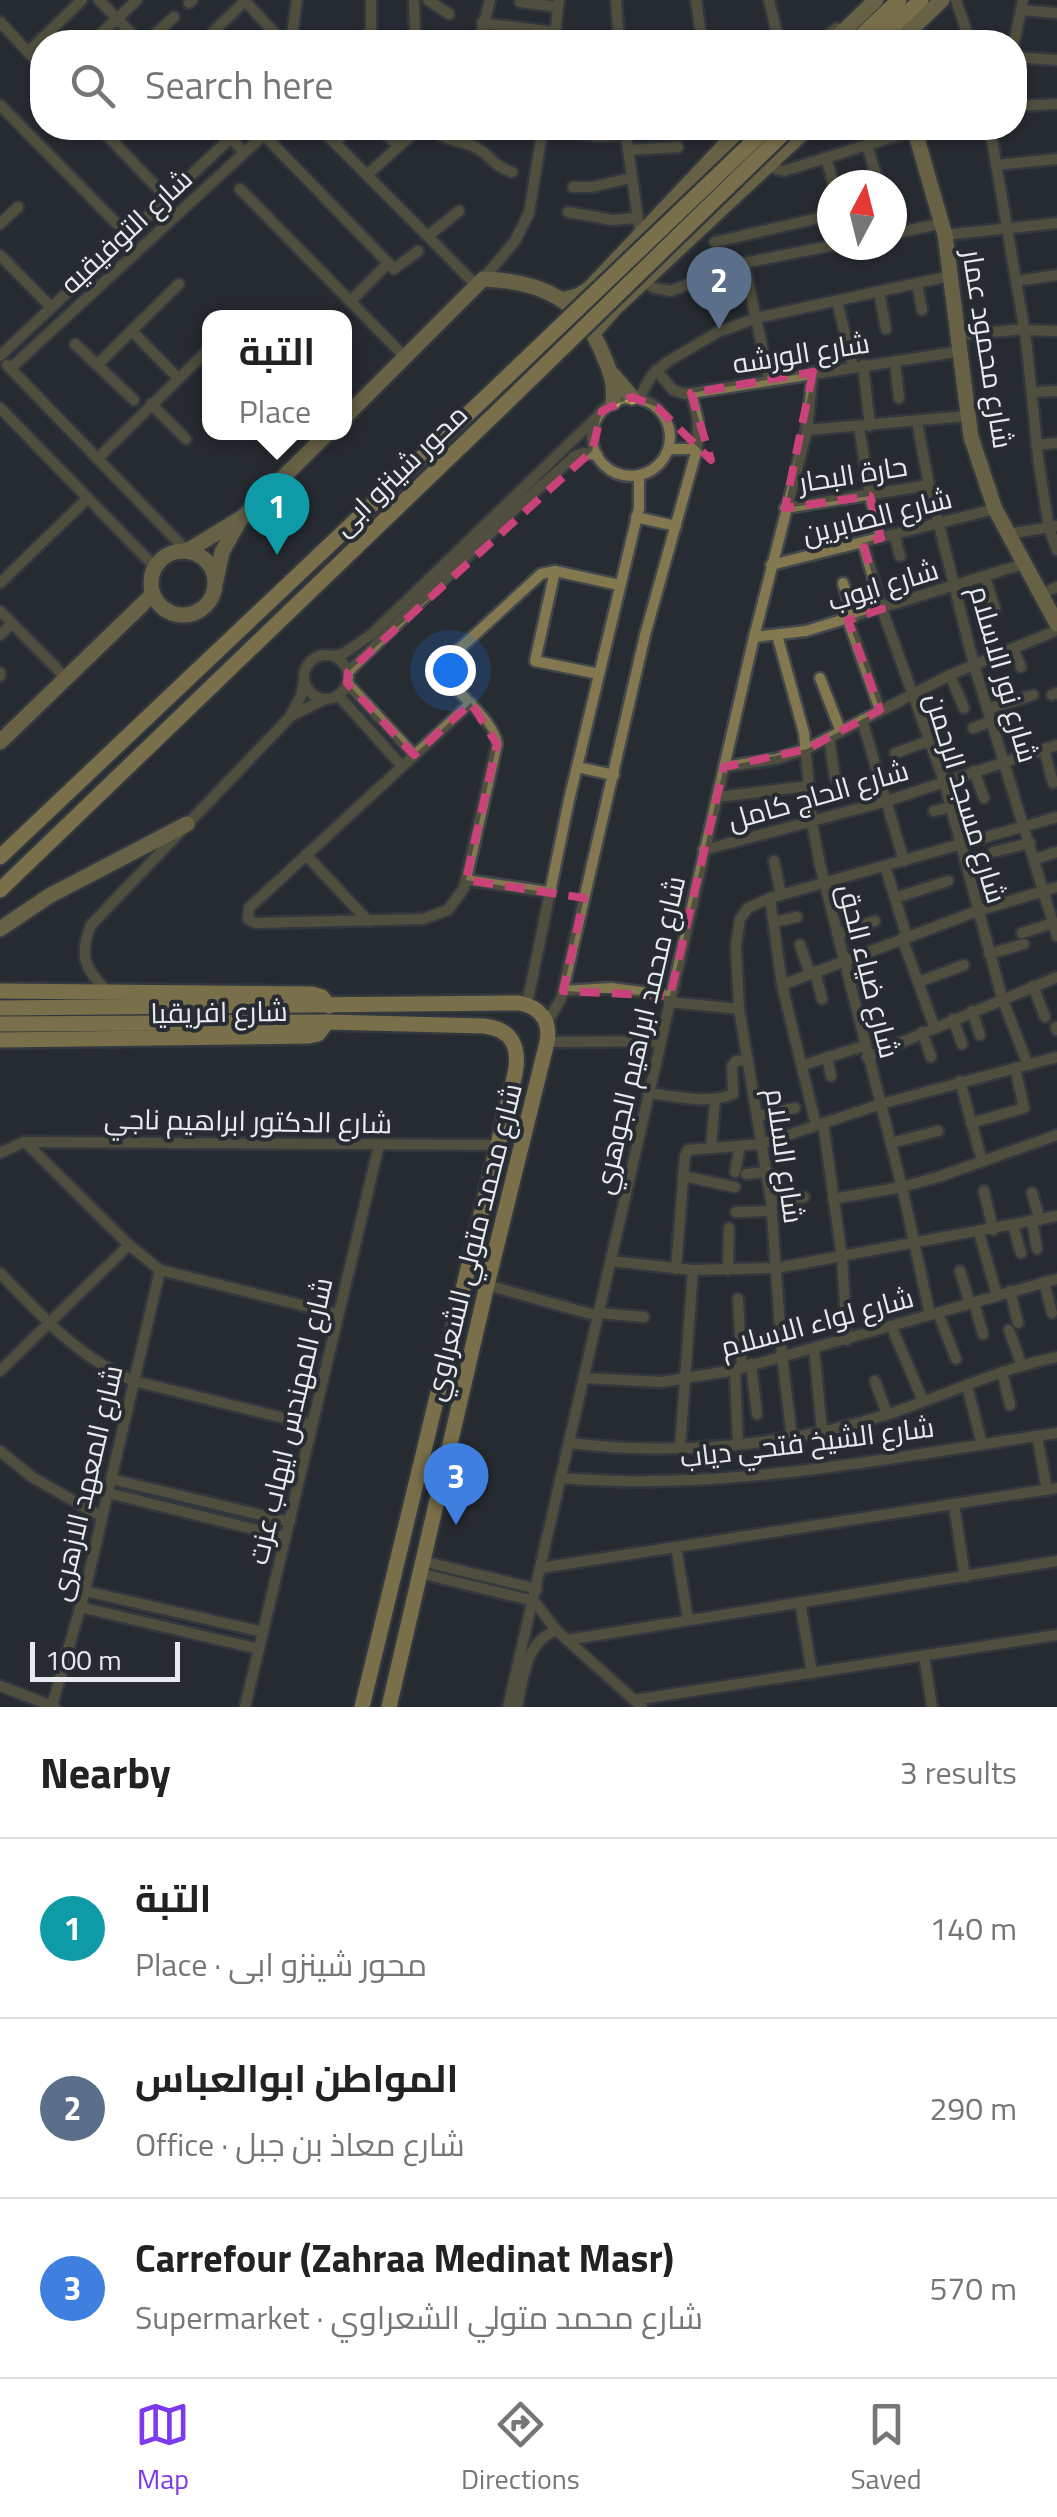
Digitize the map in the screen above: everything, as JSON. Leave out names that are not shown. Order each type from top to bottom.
[{"type":"main road","points":[[868,30],[899,0]]},
{"type":"main road","points":[[889,30],[921,0]]},
{"type":"main road","name":"محور شينزو ابى","points":[[0,857],[754,140]]},
{"type":"main road","name":"محور شينزو ابى","points":[[0,890],[777,140]]},
{"type":"main road","name":"شارع افريقيا","points":[[0,990],[312,994],[322,997],[328,1014],[318,1034],[305,1036],[0,1040]]},
{"type":"main road","points":[[526,1004],[539,1010],[547,1022]]},
{"type":"main road","name":"شارع افريقيا","points":[[328,1014],[526,1004]]},
{"type":"main road","points":[[0,1008],[328,1014]]},
{"type":"main road","points":[[0,1024],[328,1014]]},
{"type":"main road","name":"شارع افريقيا","points":[[328,1014],[495,1027],[513,1040],[517,1051],[515,1074]]},
{"type":"main road","name":"شارع محمد متولي الشعراوي","points":[[389,1707],[548,1042],[547,1022]]},
{"type":"main road","name":"شارع محمد متولي الشعراوي","points":[[362,1707],[515,1074]]},
{"type":"street","points":[[51,30],[82,0]]},
{"type":"street","points":[[99,0],[129,30]]},
{"type":"street","points":[[105,30],[137,0]]},
{"type":"street","points":[[292,30],[296,0]]},
{"type":"street","points":[[371,0],[372,30]]},
{"type":"street","points":[[414,0],[415,30]]},
{"type":"street","points":[[428,0],[449,14]]},
{"type":"street","points":[[616,0],[618,30]]},
{"type":"street","points":[[696,0],[700,30]]},
{"type":"street","points":[[769,0],[776,30]]},
{"type":"street","points":[[911,30],[942,0]]},
{"type":"street","points":[[956,0],[966,30]]},
{"type":"street","points":[[215,30],[244,1],[267,30]]},
{"type":"street","points":[[844,30],[874,1]]},
{"type":"street","points":[[481,30],[485,2]]},
{"type":"street","points":[[520,2],[559,3],[555,30]]},
{"type":"street","points":[[1017,30],[1022,5],[1057,13]]},
{"type":"street","points":[[158,30],[174,17]]},
{"type":"street","points":[[0,22],[28,52]]},
{"type":"street","points":[[482,24],[515,30]]},
{"type":"street","points":[[835,30],[844,24]]},
{"type":"street","points":[[1027,59],[1057,60]]},
{"type":"street","points":[[1027,105],[1057,104]]},
{"type":"street","points":[[0,106],[30,136]]},
{"type":"street","points":[[34,140],[128,235]]},
{"type":"street","points":[[115,140],[166,198]]},
{"type":"street","name":"شارع التوفيقيه","points":[[0,357],[228,140]]},
{"type":"street","points":[[232,140],[244,152]]},
{"type":"street","name":"شارع التوفيقيه","points":[[11,368],[257,140]]},
{"type":"street","points":[[275,140],[388,263],[397,268],[418,251]]},
{"type":"street","points":[[337,140],[335,142],[428,236],[480,282],[529,285],[562,300],[584,318],[610,372],[612,402]]},
{"type":"street","points":[[392,140],[399,146]]},
{"type":"street","points":[[367,175],[406,140]]},
{"type":"street","points":[[444,140],[480,150],[495,166],[512,172]]},
{"type":"street","points":[[352,410],[480,282],[515,241],[528,212],[541,140]]},
{"type":"street","points":[[626,140],[638,226]]},
{"type":"street","points":[[562,300],[585,292],[620,256],[638,226],[720,140]]},
{"type":"street","points":[[594,332],[795,140]]},
{"type":"street","points":[[772,162],[784,171],[882,140]]},
{"type":"street","name":"شارع محمود عمار","points":[[918,140],[944,229],[967,416],[994,509],[1057,627]]},
{"type":"street","points":[[992,140],[1025,330],[1036,445],[1057,550]]},
{"type":"street","points":[[867,145],[874,170]]},
{"type":"street","points":[[628,150],[678,147]]},
{"type":"street","points":[[826,158],[830,170]]},
{"type":"street","points":[[996,165],[1057,159]]},
{"type":"street","points":[[573,187],[631,178]]},
{"type":"street","points":[[240,188],[406,358]]},
{"type":"street","points":[[0,224],[18,207]]},
{"type":"street","points":[[428,236],[459,210]]},
{"type":"street","points":[[568,212],[638,226]]},
{"type":"street","points":[[715,242],[817,218]]},
{"type":"street","points":[[907,231],[1057,223]]},
{"type":"street","points":[[620,256],[644,282],[671,291],[744,263],[817,249]]},
{"type":"street","points":[[0,255],[52,308]]},
{"type":"street","points":[[351,301],[388,263]]},
{"type":"street","points":[[744,263],[770,379]]},
{"type":"street","points":[[1016,281],[1057,275]]},
{"type":"street","points":[[290,716],[338,695],[347,678],[555,466],[598,416],[612,402],[636,398],[656,370],[718,332],[758,318],[950,276]]},
{"type":"street","points":[[98,366],[179,284]]},
{"type":"street","points":[[917,284],[922,310]]},
{"type":"street","points":[[879,292],[886,329]]},
{"type":"street","points":[[837,301],[858,366],[870,496],[880,538]]},
{"type":"street","name":"شارع الورشه","points":[[691,393],[896,360],[1025,330],[1057,331]]},
{"type":"street","points":[[132,331],[177,377]]},
{"type":"street","points":[[76,344],[134,400]]},
{"type":"street","points":[[98,458],[202,355]]},
{"type":"street","points":[[0,357],[187,551],[209,564],[216,583]]},
{"type":"street","points":[[896,360],[899,398]]},
{"type":"street","points":[[656,370],[673,390],[691,393]]},
{"type":"street","points":[[598,416],[592,438],[596,455],[611,470],[624,476],[639,475],[658,466],[669,449],[666,417],[651,403],[636,398],[610,372]]},
{"type":"street","name":"شارع محمد ابراهيم الجوهري","points":[[508,1707],[669,999],[806,430],[814,372]]},
{"type":"street","points":[[1032,392],[1057,391]]},
{"type":"street","name":"شارع محمد متولي الشعراوي","points":[[547,1022],[558,1008],[563,990],[645,635],[697,449],[698,421],[691,393]]},
{"type":"street","points":[[151,404],[186,440]]},
{"type":"street","points":[[0,408],[155,567]]},
{"type":"street","points":[[806,430],[967,416]]},
{"type":"street","name":"شارع نور الاسلام","points":[[916,422],[974,665],[1057,935]]},
{"type":"street","points":[[242,516],[222,552],[209,603],[192,614],[178,616],[165,611],[152,595],[150,584],[155,567],[166,556],[187,551],[242,516],[321,440]]},
{"type":"street","points":[[1036,445],[1057,444]]},
{"type":"street","points":[[669,449],[697,449]]},
{"type":"street","points":[[106,990],[88,971],[85,943],[91,925],[290,716],[301,696],[304,671],[313,658],[353,648],[555,466],[580,454],[596,455]]},
{"type":"street","points":[[526,1004],[548,892],[636,518],[639,475]]},
{"type":"street","name":"حارة البحار","points":[[785,508],[928,485]]},
{"type":"street","points":[[0,583],[88,498]]},
{"type":"street","name":"شارع الصابرين","points":[[771,566],[994,509]]},
{"type":"street","points":[[636,518],[676,526]]},
{"type":"street","points":[[1008,534],[1053,527]]},
{"type":"street","points":[[894,534],[900,556]]},
{"type":"street","name":"شارع مسجد الرحمن","points":[[864,543],[882,609],[944,782],[1002,998],[1028,1065]]},
{"type":"street","points":[[0,563],[10,573]]},
{"type":"street","name":"شارع ايوب","points":[[754,637],[851,619],[1024,564]]},
{"type":"street","points":[[471,703],[249,908],[248,919],[255,923],[423,919],[440,914],[460,897],[497,744],[492,727],[445,673],[444,663],[538,576],[555,571],[620,585]]},
{"type":"street","points":[[555,571],[535,662],[599,674]]},
{"type":"street","points":[[985,577],[996,608]]},
{"type":"street","points":[[843,583],[880,710]]},
{"type":"street","points":[[1040,595],[1057,588]]},
{"type":"street","points":[[0,742],[152,595]]},
{"type":"street","points":[[0,611],[66,678]]},
{"type":"street","points":[[0,635],[12,623]]},
{"type":"street","points":[[724,767],[807,748],[911,694],[1057,627]]},
{"type":"street","name":"شارع ضياء الحق","points":[[777,635],[807,748],[812,822],[865,1051],[934,1314],[956,1359]]},
{"type":"street","points":[[1013,648],[1021,668]]},
{"type":"street","points":[[333,656],[342,662],[347,678],[414,756]]},
{"type":"street","points":[[950,676],[964,708]]},
{"type":"street","points":[[820,678],[841,732]]},
{"type":"street","points":[[304,681],[314,696],[325,699]]},
{"type":"street","points":[[338,695],[402,766]]},
{"type":"street","points":[[988,709],[1033,695]]},
{"type":"street","points":[[862,720],[904,861]]},
{"type":"street","points":[[973,728],[992,721]]},
{"type":"street","points":[[829,738],[836,778]]},
{"type":"street","points":[[895,753],[929,741]]},
{"type":"street","name":"شارع الحاج كامل","points":[[704,850],[887,800],[1057,745]]},
{"type":"street","points":[[1044,749],[1052,783]]},
{"type":"street","points":[[577,767],[614,775]]},
{"type":"street","points":[[974,771],[984,798]]},
{"type":"street","points":[[717,798],[809,786]]},
{"type":"street","points":[[934,811],[950,806]]},
{"type":"street","points":[[775,896],[1057,817]]},
{"type":"street","points":[[0,928],[49,896],[187,824]]},
{"type":"street","points":[[993,852],[1030,843]]},
{"type":"street","points":[[1035,860],[1057,852]]},
{"type":"street","points":[[306,855],[368,921]]},
{"type":"street","points":[[774,861],[774,922],[782,985],[820,1124],[834,1198],[848,1340]]},
{"type":"street","points":[[886,866],[934,1026]]},
{"type":"street","points":[[466,880],[548,892]]},
{"type":"street","points":[[895,898],[948,882]]},
{"type":"street","points":[[782,985],[978,910],[1057,886]]},
{"type":"street","name":"شارع السلام","points":[[775,896],[748,908],[740,918],[736,946],[740,1010],[772,1206],[792,1438]]},
{"type":"street","points":[[774,922],[797,917]]},
{"type":"street","points":[[837,934],[875,921]]},
{"type":"street","points":[[989,954],[1053,922]]},
{"type":"street","points":[[800,945],[822,1000]]},
{"type":"street","points":[[919,982],[964,965]]},
{"type":"street","points":[[803,1064],[865,1051],[922,1032],[1057,977]]},
{"type":"street","points":[[1033,986],[1046,1018]]},
{"type":"street","points":[[563,990],[611,988],[740,1010]]},
{"type":"street","points":[[972,1010],[980,1034]]},
{"type":"street","points":[[953,1018],[962,1044]]},
{"type":"street","points":[[922,1032],[931,1056]]},
{"type":"street","points":[[548,1042],[660,1041]]},
{"type":"street","points":[[827,1057],[832,1076]]},
{"type":"street","points":[[676,1269],[686,1152],[761,1144],[880,1104],[1055,1058],[1057,1071]]},
{"type":"street","points":[[648,1094],[715,1100],[733,1094],[732,1066],[736,1061],[748,1060]]},
{"type":"street","points":[[971,1123],[1020,1111],[1024,1104],[1015,1068]]},
{"type":"street","points":[[960,1081],[982,1161]]},
{"type":"street","points":[[715,1100],[716,1148]]},
{"type":"street","points":[[757,1116],[794,1108]]},
{"type":"street","points":[[891,1144],[938,1130]]},
{"type":"street","points":[[834,1198],[902,1187],[1057,1135]]},
{"type":"street","points":[[24,1142],[129,1245],[160,1270],[337,1314]]},
{"type":"street","name":"شارع الدكتور ابراهيم ناجي","points":[[0,1153],[24,1142],[498,1146]]},
{"type":"street","name":"شارع المهندس ايهاب عزت","points":[[245,1707],[380,1145]]},
{"type":"street","points":[[740,1146],[741,1173],[766,1172]]},
{"type":"street","points":[[684,1176],[736,1187]]},
{"type":"street","points":[[984,1191],[993,1230]]},
{"type":"street","points":[[1032,1193],[1037,1249]]},
{"type":"street","points":[[736,1212],[804,1196]]},
{"type":"street","points":[[612,1261],[693,1270],[777,1268],[1057,1216]]},
{"type":"street","points":[[1013,1226],[1021,1253]]},
{"type":"street","points":[[728,1270],[729,1228]]},
{"type":"street","points":[[979,1233],[997,1295]]},
{"type":"street","points":[[0,1371],[129,1245]]},
{"type":"street","name":"شارع المعهد الازهرى","points":[[54,1706],[160,1270]]},
{"type":"street","points":[[680,1448],[693,1270]]},
{"type":"street","points":[[960,1271],[983,1334]]},
{"type":"street","points":[[0,1273],[88,1358],[134,1381],[312,1425]]},
{"type":"street","name":"شارع لواء الاسلام","points":[[584,1378],[634,1382],[684,1379],[743,1367],[1057,1279]]},
{"type":"street","points":[[1044,1282],[1052,1313]]},
{"type":"street","points":[[487,1285],[598,1314],[644,1317]]},
{"type":"street","points":[[1010,1291],[1022,1366]]},
{"type":"street","points":[[738,1299],[743,1367],[738,1444]]},
{"type":"street","points":[[892,1328],[922,1402]]},
{"type":"street","points":[[814,1348],[822,1431]]},
{"type":"street","points":[[569,1443],[608,1448],[680,1448],[792,1438],[887,1414],[1002,1372],[1057,1357]]},
{"type":"street","points":[[743,1367],[757,1414]]},
{"type":"street","points":[[1002,1372],[1010,1405]]},
{"type":"street","points":[[875,1381],[887,1414]]},
{"type":"street","points":[[967,1386],[982,1444]]},
{"type":"street","name":"شارع الشيخ فتحي دياب","points":[[561,1478],[649,1481],[772,1474],[1057,1433]]},
{"type":"street","points":[[540,1568],[1052,1490],[1037,1436]]},
{"type":"street","points":[[0,1451],[32,1476],[102,1517]]},
{"type":"street","points":[[111,1479],[290,1522]]},
{"type":"street","points":[[108,1494],[286,1537]]},
{"type":"street","points":[[954,1506],[965,1577]]},
{"type":"street","points":[[676,1548],[688,1619]]},
{"type":"street","points":[[567,1640],[1057,1561]]},
{"type":"street","points":[[420,1567],[535,1595],[556,1630],[638,1704],[1057,1634]]},
{"type":"street","points":[[85,1591],[263,1632]]},
{"type":"street","points":[[800,1602],[812,1673]]},
{"type":"street","points":[[80,1607],[259,1650]]},
{"type":"street","points":[[517,1707],[529,1653],[545,1635],[556,1630]]},
{"type":"street","points":[[924,1656],[932,1707]]},
{"type":"street","points":[[0,1686],[54,1706]]},
{"type":"highlighted area","points":[[813,372],[785,508],[870,496],[881,538],[863,543],[882,609],[848,620],[880,710],[807,749],[724,767],[670,996],[563,991],[584,898],[466,880],[497,744],[471,703],[414,755],[347,683],[348,672],[592,451],[602,411],[632,397],[657,407],[711,460],[691,393]]},
{"type":"place","name":"المواطن ابوالعباس","points":[[719,329]]},
{"type":"place","name":"التبة","points":[[277,555]]},
{"type":"place","name":"Carrefour (Zahraa Medinat Masr)","points":[[456,1525]]}]
